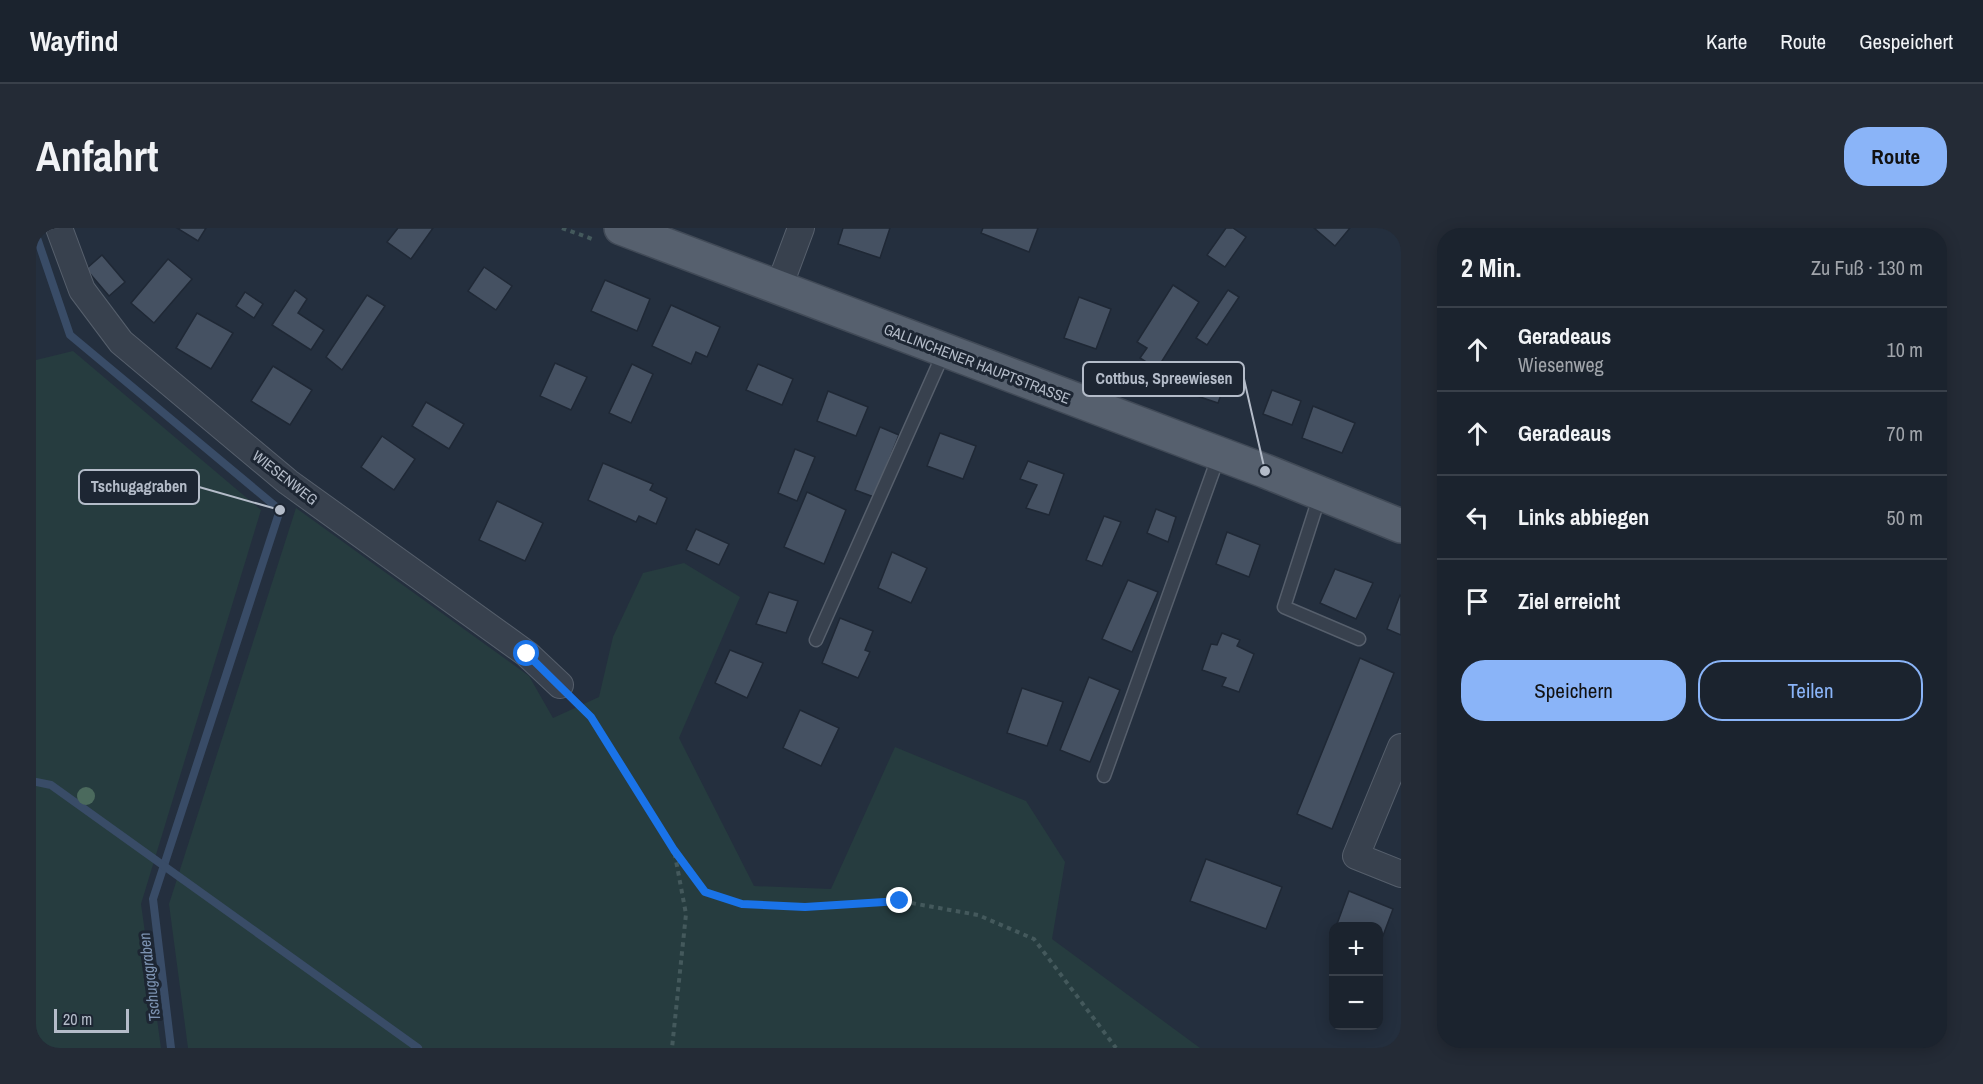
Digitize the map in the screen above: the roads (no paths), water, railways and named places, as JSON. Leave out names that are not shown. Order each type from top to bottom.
[{"type":"main road","name":"GALLINCHENER HAUPTSTRASSE","points":[[635,230],[944,352],[1220,454],[1401,526]]},
{"type":"street","name":"WIESENWEG","points":[[58,228],[82,290],[121,342],[288,482],[527,654],[560,685]]},
{"type":"street","points":[[779,287],[801,228]]},
{"type":"street","points":[[1401,747],[1356,856],[1401,874]]},
{"type":"lane","points":[[816,640],[944,352]]},
{"type":"lane","points":[[1104,776],[1220,454]]},
{"type":"lane","points":[[1320,493],[1284,607],[1359,639]]},
{"type":"waterway","name":"Tschugagraben","points":[[36,235],[70,335],[280,510],[153,899],[171,1048]]},
{"type":"waterway","points":[[36,782],[51,785],[418,1048]]},
{"type":"place","name":"Cottbus, Spreewiesen","points":[[1265,471]]},
{"type":"place","name":"Tschugagraben","points":[[280,510]]}]
